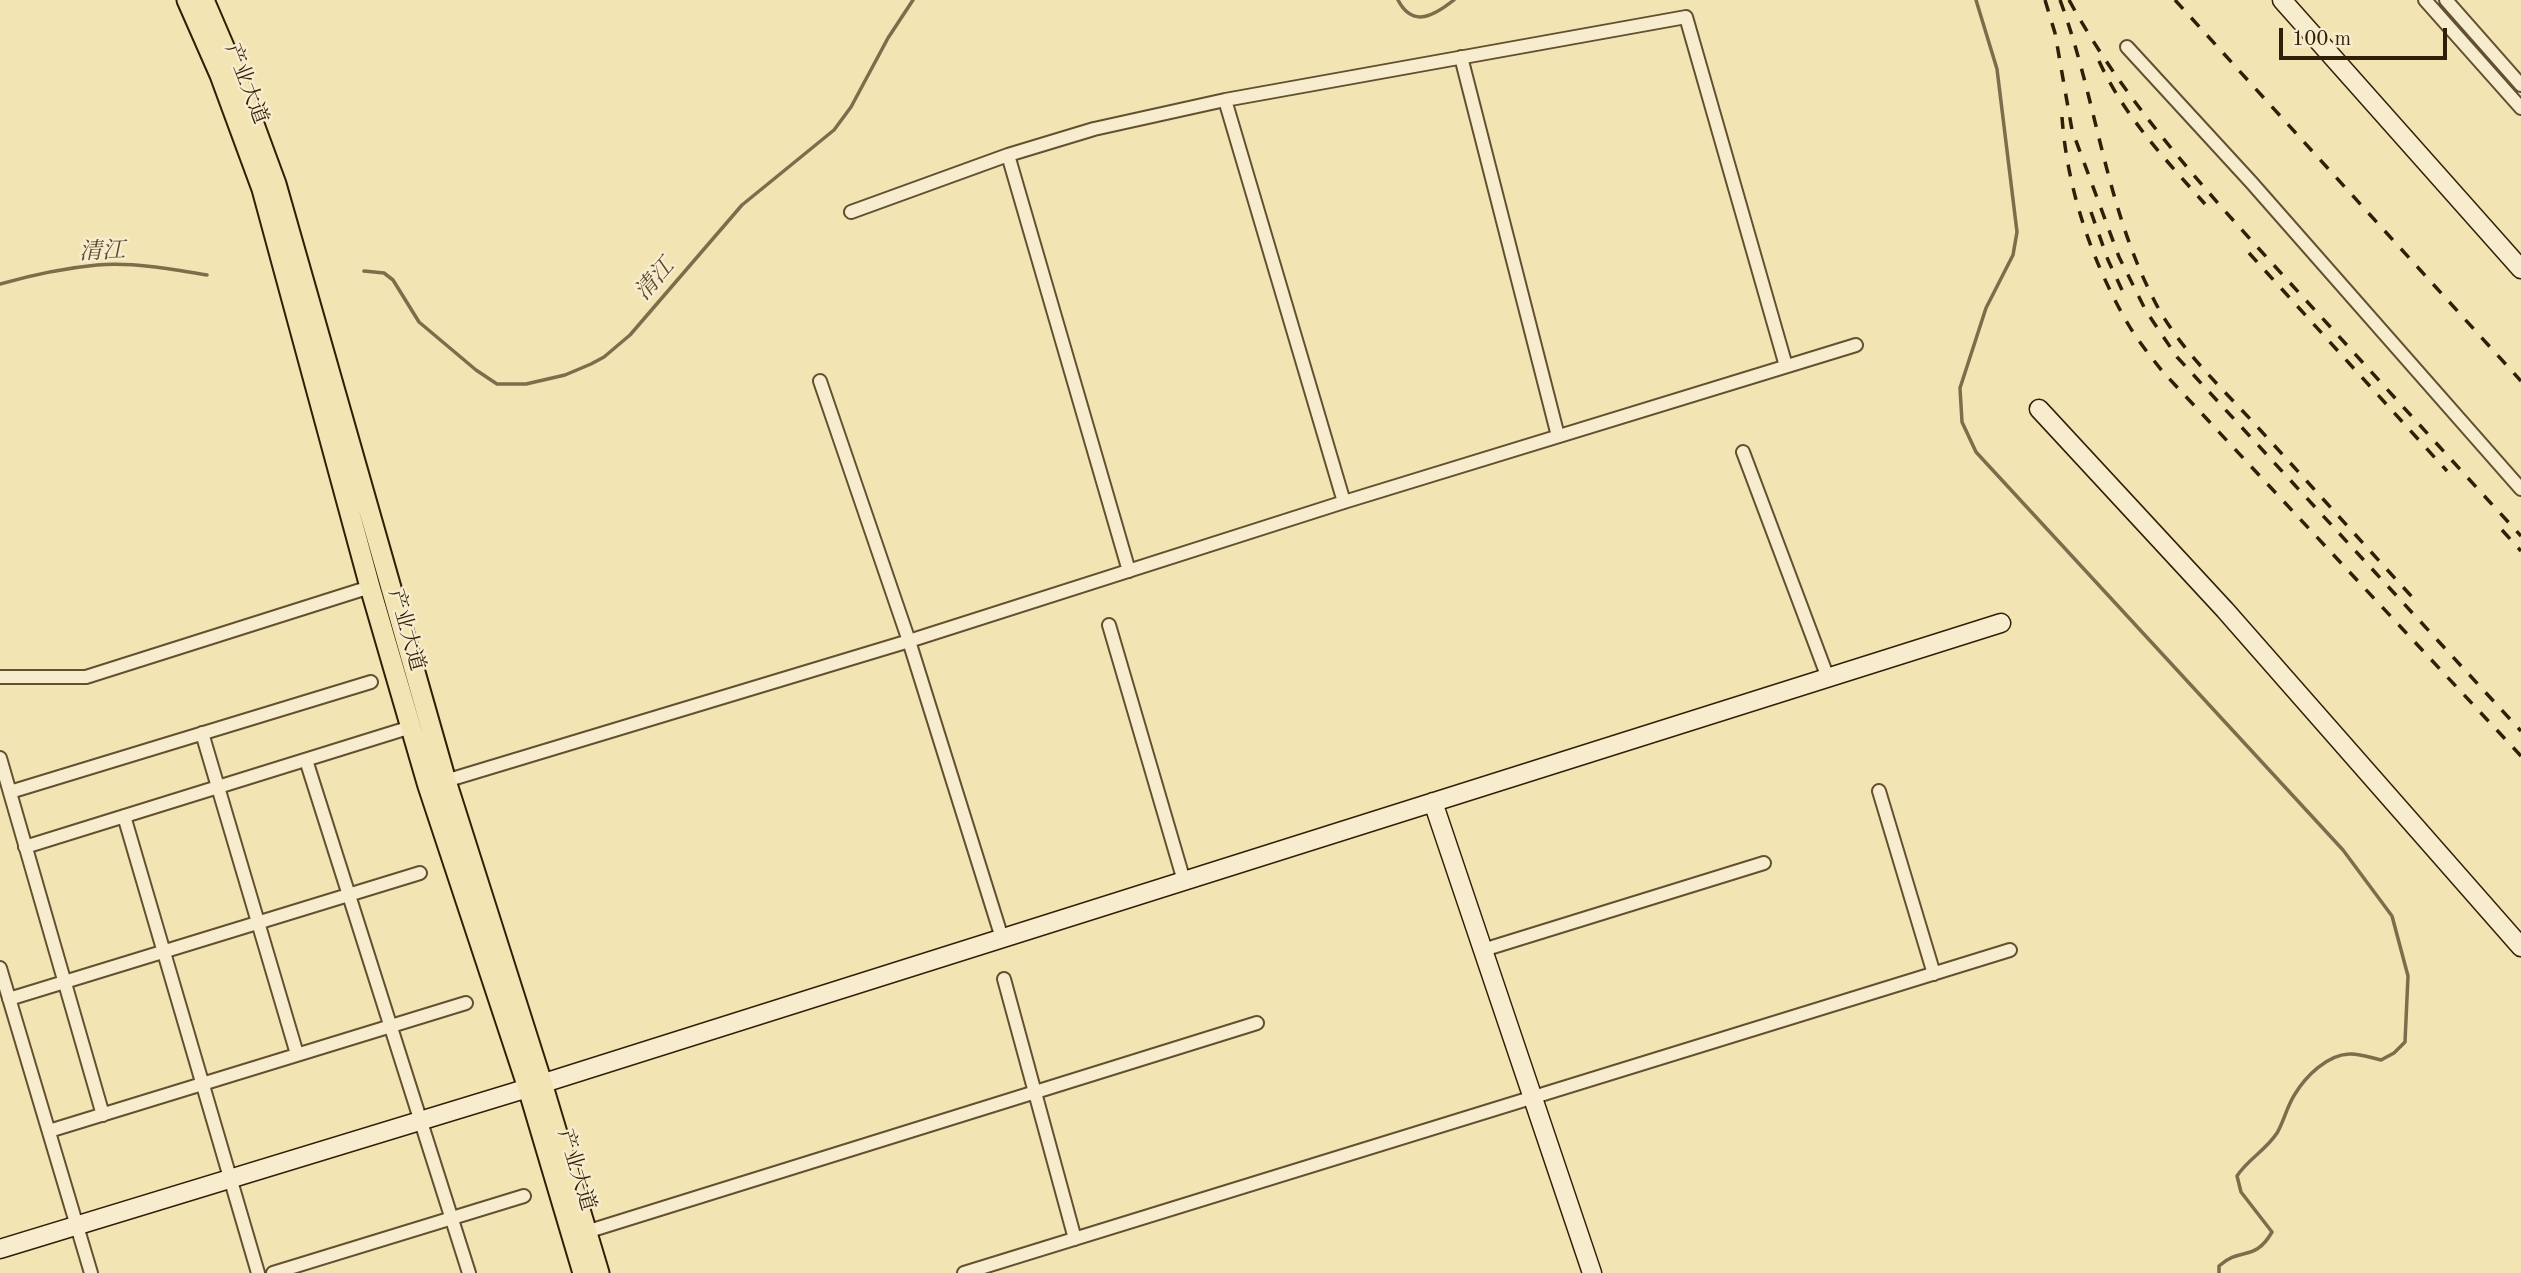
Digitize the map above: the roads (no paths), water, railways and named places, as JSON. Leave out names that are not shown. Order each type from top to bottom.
[{"type":"main road","name":"产业大道","points":[[187,0],[220,75],[262,189],[370,587],[411,727],[437,784]]},
{"type":"main road","name":"产业大道","points":[[204,0],[234,70],[276,184],[437,784],[599,1273]]},
{"type":"main road","name":"产业大道","points":[[535,1086],[583,1273]]},
{"type":"street","points":[[2282,0],[2521,269]]},
{"type":"street","points":[[2425,0],[2521,108]]},
{"type":"street","points":[[2446,0],[2521,85]]},
{"type":"street","points":[[851,212],[1008,155],[1094,129],[1225,100],[1686,17],[1786,366]]},
{"type":"street","points":[[2127,47],[2251,182],[2521,489]]},
{"type":"street","points":[[1461,57],[1558,436]]},
{"type":"street","points":[[1225,100],[1344,502]]},
{"type":"street","points":[[1008,155],[1129,571]]},
{"type":"street","points":[[437,784],[909,641],[1344,502],[1856,345]]},
{"type":"street","points":[[820,381],[909,641],[1002,938]]},
{"type":"street","points":[[2039,409],[2225,610],[2521,947]]},
{"type":"street","points":[[1743,452],[1828,678]]},
{"type":"street","points":[[0,677],[86,677],[370,587]]},
{"type":"street","points":[[0,1249],[535,1086],[2001,624]]},
{"type":"street","points":[[1109,625],[1184,881]]},
{"type":"street","points":[[10,792],[371,682]]},
{"type":"street","points":[[25,847],[411,727]]},
{"type":"street","points":[[202,733],[297,1055]]},
{"type":"street","points":[[0,758],[103,1115]]},
{"type":"street","points":[[306,760],[469,1273]]},
{"type":"street","points":[[1879,791],[1934,974]]},
{"type":"street","points":[[1433,802],[1592,1273]]},
{"type":"street","points":[[124,816],[258,1273]]},
{"type":"street","points":[[1483,950],[1765,863]]},
{"type":"street","points":[[9,999],[420,873]]},
{"type":"street","points":[[964,1273],[2010,950]]},
{"type":"street","points":[[0,968],[91,1273]]},
{"type":"street","points":[[1004,979],[1075,1239]]},
{"type":"street","points":[[49,1131],[466,1003]]},
{"type":"street","points":[[586,1232],[1257,1023]]},
{"type":"street","points":[[273,1273],[524,1196]]},
{"type":"waterway","name":"清江","points":[[364,271],[384,273],[393,280],[419,322],[476,370],[497,384],[526,384],[565,375],[591,364],[604,357],[630,335],[742,205],[834,130],[851,107],[888,38],[913,0]]},
{"type":"waterway","name":"清江","points":[[1398,0],[1404,9],[1417,17],[1432,14],[1454,0]]},
{"type":"waterway","points":[[1976,0],[1997,69],[2017,232],[2013,255],[1986,308],[1960,388],[1962,422],[1976,452],[2343,850],[2392,916],[2408,976],[2405,1042],[2394,1053],[2381,1060],[2349,1054],[2325,1062],[2305,1080],[2295,1094],[2273,1139],[2237,1176],[2241,1192],[2272,1232],[2259,1248],[2227,1260],[2219,1266],[2219,1273]]},
{"type":"waterway","name":"清江","points":[[0,284],[61,270],[111,264],[207,275]]},
{"type":"railway","points":[[2045,0],[2055,33],[2072,130],[2119,257],[2146,311],[2177,357],[2521,731]]},
{"type":"railway","points":[[2060,0],[2083,74],[2123,225],[2162,315],[2198,363],[2413,598]]},
{"type":"railway","points":[[2069,0],[2117,77],[2200,183],[2521,536]]},
{"type":"railway","points":[[2175,0],[2521,381]]},
{"type":"railway","points":[[2099,61],[2133,119],[2205,204]]},
{"type":"railway","points":[[2062,117],[2069,171],[2083,224],[2103,276],[2140,343],[2163,372],[2521,756]]},
{"type":"railway","points":[[2091,212],[2122,290]]},
{"type":"railway","points":[[2249,253],[2447,471]]},
{"type":"railway","points":[[2502,530],[2521,551]]}]
